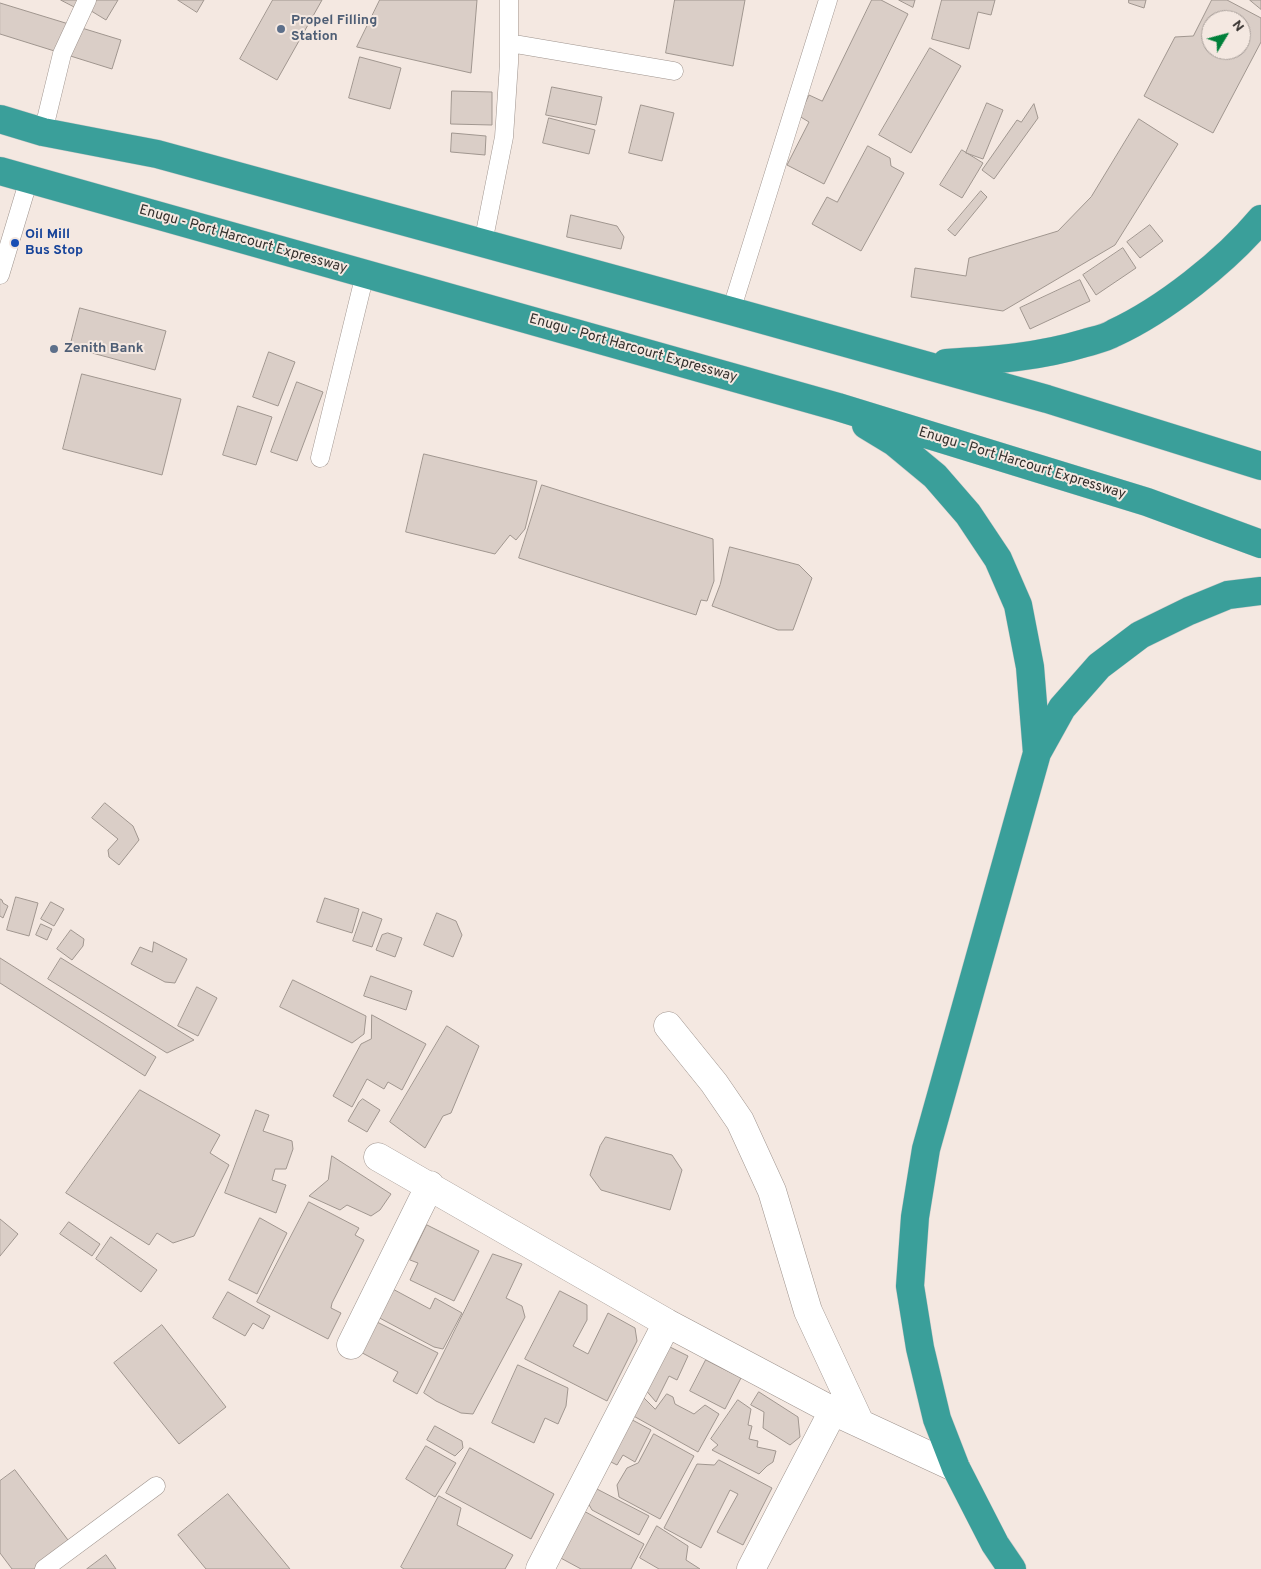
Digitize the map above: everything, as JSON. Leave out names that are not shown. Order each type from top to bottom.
[{"type":"highway","points":[[0,119],[43,132],[157,154],[731,311],[1046,399],[1261,466]]},
{"type":"highway","name":"Enugu - Port Harcourt Expressway","points":[[0,171],[838,407],[1148,502],[1261,544]]},
{"type":"highway","points":[[926,365],[1001,360],[1057,351],[1114,334],[1158,308],[1202,276],[1249,233],[1261,219]]},
{"type":"highway","points":[[838,407],[894,442],[935,476],[968,514],[998,559],[1018,605],[1030,667],[1037,753]]},
{"type":"highway","points":[[1012,1569],[995,1544],[956,1468],[937,1419],[918,1339],[910,1286],[915,1217],[926,1150],[1037,753],[1062,708],[1099,666],[1140,635],[1189,611],[1228,595],[1261,591]]},
{"type":"street","points":[[668,1026],[714,1083],[740,1121],[772,1191],[808,1311],[860,1423]]},
{"type":"street","points":[[378,1157],[667,1322],[834,1411],[956,1468]]},
{"type":"street","points":[[351,1345],[430,1185]]},
{"type":"street","points":[[540,1569],[667,1322]]},
{"type":"street","points":[[751,1569],[834,1411]]},
{"type":"lane","points":[[43,132],[62,54],[87,0]]},
{"type":"lane","points":[[483,243],[504,137],[509,43],[509,0]]},
{"type":"lane","points":[[731,311],[828,0]]},
{"type":"lane","points":[[509,43],[674,71]]},
{"type":"lane","points":[[0,275],[29,180]]},
{"type":"lane","points":[[320,458],[365,274]]},
{"type":"lane","points":[[44,1569],[156,1486]]},
{"type":"building","points":[[61,0],[79,0],[75,7]]},
{"type":"building","points":[[94,0],[118,0],[106,20],[88,9]]},
{"type":"building","points":[[178,0],[204,0],[197,12]]},
{"type":"building","name":"Propel Filling Station","points":[[273,0],[322,0],[277,80],[240,59]]},
{"type":"building","points":[[380,0],[477,0],[471,73],[357,47]]},
{"type":"building","points":[[675,0],[745,0],[733,66],[666,53]]},
{"type":"building","points":[[872,0],[881,0],[908,14],[824,184],[787,165],[809,122],[799,116],[809,95],[822,101]]},
{"type":"building","points":[[899,0],[915,0],[913,7]]},
{"type":"building","points":[[942,0],[995,0],[991,15],[978,12],[969,49],[932,39]]},
{"type":"building","points":[[1129,0],[1146,0],[1144,8],[1129,3]]},
{"type":"building","points":[[1212,0],[1227,0],[1246,10],[1207,10]]},
{"type":"building","points":[[1250,0],[1261,0],[1261,9]]},
{"type":"building","points":[[0,3],[121,40],[112,69],[0,34]]},
{"type":"building","points":[[1251,13],[1261,18],[1261,42],[1213,133],[1144,96],[1175,37],[1193,36],[1201,21],[1201,60],[1251,60]]},
{"type":"building","points":[[930,48],[961,66],[911,153],[879,135]]},
{"type":"building","points":[[360,57],[401,68],[390,109],[349,98]]},
{"type":"building","points":[[552,87],[602,97],[596,125],[546,115]]},
{"type":"building","points":[[452,91],[492,92],[492,125],[451,124]]},
{"type":"building","points":[[987,103],[1003,110],[983,159],[966,153]]},
{"type":"building","points":[[1034,104],[1038,118],[994,179],[982,170],[1017,120],[1021,122]]},
{"type":"building","points":[[641,105],[674,113],[662,161],[629,153]]},
{"type":"building","points":[[549,118],[595,130],[589,154],[543,143]]},
{"type":"building","points":[[1139,119],[1178,144],[1115,245],[1003,311],[911,297],[915,268],[966,276],[969,258],[1058,231],[1091,197]]},
{"type":"building","points":[[452,133],[486,136],[485,155],[451,152]]},
{"type":"building","points":[[868,146],[890,158],[891,166],[904,173],[861,251],[812,224],[827,197],[837,202]]},
{"type":"building","points":[[962,150],[983,163],[962,198],[940,185]]},
{"type":"building","points":[[981,191],[987,197],[955,236],[948,230]]},
{"type":"building","points":[[571,215],[617,226],[624,237],[621,249],[567,237]]},
{"type":"building","points":[[1150,225],[1163,241],[1140,258],[1127,242]]},
{"type":"building","points":[[1123,248],[1136,268],[1096,295],[1083,275]]},
{"type":"building","points":[[1080,280],[1090,301],[1030,329],[1020,308]]},
{"type":"building","points":[[80,308],[166,331],[155,370],[70,347]]},
{"type":"building","points":[[269,352],[295,362],[278,406],[253,397]]},
{"type":"building","points":[[82,374],[181,399],[162,475],[63,449]]},
{"type":"building","points":[[297,382],[323,392],[297,461],[271,452]]},
{"type":"building","points":[[238,406],[272,417],[256,465],[223,455]]},
{"type":"building","points":[[424,454],[537,481],[525,529],[516,540],[510,535],[495,554],[406,532]]},
{"type":"building","points":[[542,485],[713,539],[714,581],[707,601],[701,600],[696,615],[519,558]]},
{"type":"building","points":[[730,547],[799,565],[812,578],[793,630],[778,630],[712,606],[720,585]]},
{"type":"building","points":[[105,803],[133,826],[139,840],[119,865],[109,857],[108,850],[118,839],[92,818]]},
{"type":"building","points":[[16,897],[38,903],[29,936],[7,930]]},
{"type":"building","points":[[325,898],[359,909],[352,933],[317,922]]},
{"type":"building","points":[[0,899],[8,906],[3,918],[0,916]]},
{"type":"building","points":[[51,902],[64,909],[54,926],[41,919]]},
{"type":"building","points":[[363,912],[382,919],[372,947],[353,941]]},
{"type":"building","points":[[437,913],[456,921],[462,935],[453,957],[424,945]]},
{"type":"building","points":[[41,924],[52,929],[47,940],[36,935]]},
{"type":"building","points":[[71,930],[84,939],[83,946],[72,960],[57,949]]},
{"type":"building","points":[[388,933],[402,938],[395,957],[376,950],[382,935]]},
{"type":"building","points":[[154,942],[187,959],[175,983],[165,982],[131,964],[140,947],[152,952]]},
{"type":"building","points":[[0,958],[156,1057],[145,1076],[0,983]]},
{"type":"building","points":[[61,958],[194,1040],[167,1053],[48,979]]},
{"type":"building","points":[[371,976],[412,991],[406,1010],[364,996]]},
{"type":"building","points":[[293,980],[366,1016],[364,1034],[352,1043],[280,1007]]},
{"type":"building","points":[[197,987],[217,998],[198,1036],[178,1026]]},
{"type":"building","points":[[372,1015],[426,1044],[402,1090],[388,1082],[384,1089],[367,1079],[352,1107],[333,1096],[361,1044],[371,1039]]},
{"type":"building","points":[[447,1026],[479,1046],[451,1113],[443,1116],[425,1148],[390,1122]]},
{"type":"building","points":[[140,1090],[220,1135],[210,1153],[229,1165],[194,1236],[173,1243],[157,1233],[149,1245],[66,1193]]},
{"type":"building","points":[[363,1099],[380,1110],[367,1132],[348,1121],[359,1102]]},
{"type":"building","points":[[256,1110],[269,1115],[263,1131],[292,1141],[293,1149],[286,1169],[275,1169],[272,1180],[286,1185],[276,1213],[225,1193]]},
{"type":"building","points":[[606,1137],[672,1155],[682,1170],[670,1210],[601,1190],[590,1175],[600,1146]]},
{"type":"building","points":[[332,1156],[391,1194],[380,1210],[371,1216],[347,1205],[340,1210],[309,1196],[328,1180]]},
{"type":"building","points":[[309,1202],[359,1228],[355,1235],[364,1240],[332,1303],[331,1308],[341,1313],[328,1339],[257,1302]]},
{"type":"building","points":[[260,1218],[287,1233],[257,1294],[229,1280]]},
{"type":"building","points":[[0,1219],[18,1234],[0,1256]]},
{"type":"building","points":[[69,1222],[100,1244],[92,1256],[60,1234]]},
{"type":"building","points":[[427,1225],[479,1251],[454,1301],[410,1280],[418,1263],[410,1260]]},
{"type":"building","points":[[111,1237],[157,1270],[141,1292],[96,1259]]},
{"type":"building","points":[[493,1254],[522,1264],[506,1298],[522,1306],[525,1317],[473,1414],[461,1413],[424,1393]]},
{"type":"building","points":[[389,1287],[430,1309],[435,1298],[462,1313],[443,1349],[434,1347],[374,1315]]},
{"type":"building","points":[[560,1291],[587,1305],[587,1320],[573,1346],[588,1354],[608,1313],[635,1328],[637,1341],[607,1401],[525,1359]]},
{"type":"building","points":[[228,1292],[270,1316],[263,1329],[253,1323],[245,1336],[213,1318]]},
{"type":"building","points":[[377,1322],[438,1353],[417,1394],[393,1381],[398,1372],[353,1348]]},
{"type":"building","points":[[162,1325],[226,1407],[179,1444],[114,1363]]},
{"type":"building","points":[[666,1345],[688,1356],[677,1380],[669,1376],[656,1402],[644,1388]]},
{"type":"building","points":[[706,1360],[741,1378],[725,1409],[690,1391]]},
{"type":"building","points":[[518,1365],[568,1388],[566,1406],[558,1424],[545,1418],[534,1443],[492,1423]]},
{"type":"building","points":[[759,1392],[798,1417],[800,1437],[790,1445],[763,1428],[764,1412],[751,1405]]},
{"type":"building","points":[[667,1394],[673,1397],[675,1404],[694,1414],[705,1405],[719,1414],[698,1452],[630,1414],[641,1395],[655,1409]]},
{"type":"building","points":[[738,1400],[751,1409],[748,1425],[752,1426],[749,1439],[758,1441],[757,1447],[776,1451],[773,1462],[759,1474],[712,1450],[718,1445],[711,1439]]},
{"type":"building","points":[[625,1416],[651,1430],[635,1462],[623,1455],[617,1465],[607,1460]]},
{"type":"building","points":[[435,1426],[462,1441],[463,1448],[455,1456],[427,1440]]},
{"type":"building","points":[[654,1434],[694,1456],[660,1519],[619,1497],[617,1485],[627,1468],[638,1463]]},
{"type":"building","points":[[426,1446],[456,1463],[435,1497],[406,1479]]},
{"type":"building","points":[[470,1448],[554,1494],[531,1539],[446,1493]]},
{"type":"building","points":[[719,1460],[772,1488],[743,1545],[717,1532],[738,1494],[730,1490],[701,1548],[664,1528],[697,1464],[714,1465]]},
{"type":"building","points":[[15,1470],[71,1544],[38,1569],[12,1569],[0,1553],[0,1481]]},
{"type":"building","points":[[595,1488],[649,1516],[639,1535],[592,1510],[583,1494]]},
{"type":"building","points":[[228,1494],[290,1569],[206,1569],[178,1535]]},
{"type":"building","points":[[439,1496],[461,1508],[457,1525],[513,1555],[505,1569],[404,1569],[401,1567]]},
{"type":"building","points":[[582,1510],[644,1544],[631,1569],[581,1569],[557,1556]]},
{"type":"building","points":[[657,1526],[688,1546],[686,1560],[700,1569],[659,1569],[640,1558]]},
{"type":"building","points":[[106,1555],[116,1569],[87,1569]]},
{"type":"place","name":"Propel Filling Station","points":[[281,29]]},
{"type":"place","name":"Oil Mill Bus Stop","points":[[15,243]]},
{"type":"place","name":"Zenith Bank","points":[[54,349]]}]
